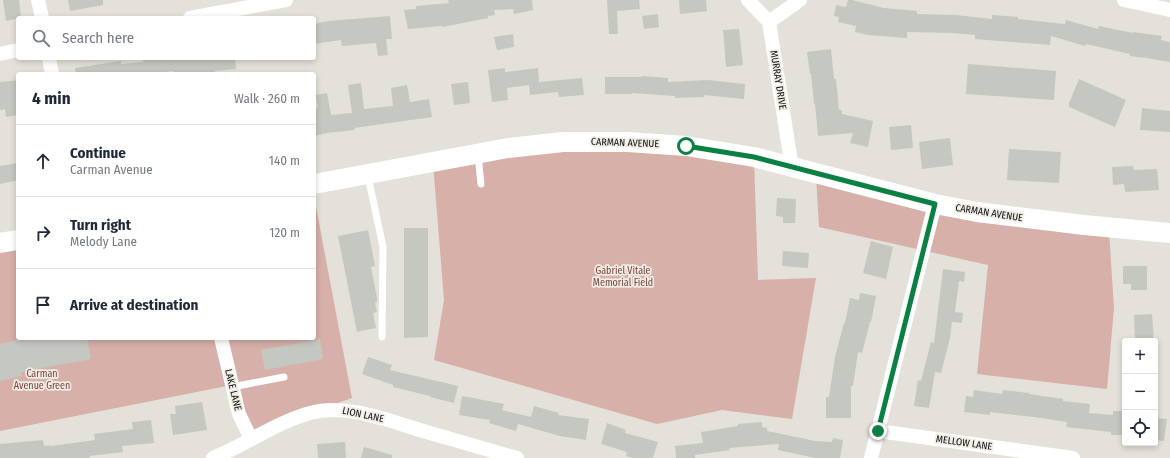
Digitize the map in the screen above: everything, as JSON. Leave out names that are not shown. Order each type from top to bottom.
[{"type":"main road","name":"CARMAN AVENUE","points":[[316,184],[508,148],[563,142],[628,142],[686,146],[754,157],[935,204],[977,212],[1084,225],[1170,233]]},
{"type":"main road","points":[[0,243],[16,240]]},
{"type":"street","points":[[38,0],[42,16]]},
{"type":"street","points":[[201,16],[286,0]]},
{"type":"street","points":[[748,0],[769,22],[800,0]]},
{"type":"street","points":[[1124,0],[1170,10]]},
{"type":"street","name":"MURRAY DRIVE","points":[[769,22],[792,168]]},
{"type":"street","points":[[0,54],[16,50]]},
{"type":"street","points":[[49,60],[52,72]]},
{"type":"street","points":[[871,458],[935,204]]},
{"type":"street","name":"LAKE LANE","points":[[221,340],[239,414],[251,439]]},
{"type":"street","name":"LION LANE","points":[[213,458],[288,421],[311,413],[333,410],[347,410],[378,417],[517,458]]},
{"type":"street","name":"MELLOW LANE","points":[[878,431],[1073,458]]},
{"type":"lane","points":[[478,153],[481,184]]},
{"type":"lane","points":[[368,174],[383,247],[382,337]]},
{"type":"lane","points":[[232,387],[284,377]]},
{"type":"green space","name":"Gabriel Vitale Memorial Field","points":[[564,145],[754,159],[758,280],[816,278],[792,419],[722,410],[657,424],[434,360],[444,300],[433,163]]},
{"type":"green space","points":[[816,176],[1109,231],[1114,308],[1107,389],[977,374],[988,265],[819,227]]},
{"type":"green space","name":"Carman Avenue Green","points":[[316,207],[352,398],[254,433],[243,409],[237,384],[0,431],[0,251],[16,247],[16,340],[316,340]]},
{"type":"building","points":[[3,0],[19,0],[21,16],[16,16],[16,19],[6,21]]},
{"type":"building","points":[[68,0],[103,0],[103,5],[70,11]]},
{"type":"building","points":[[448,0],[532,0],[533,10],[514,14],[513,9],[494,10],[495,15],[488,16],[488,18],[443,27],[408,29],[404,10],[416,9],[416,6],[449,3]]},
{"type":"building","points":[[607,0],[639,0],[640,9],[617,11],[618,34],[609,34]]},
{"type":"building","points":[[679,0],[706,0],[707,11],[680,14]]},
{"type":"building","points":[[848,0],[884,8],[917,11],[917,14],[956,15],[992,19],[992,15],[1065,24],[1066,20],[1098,29],[1099,26],[1133,33],[1162,36],[1161,40],[1170,42],[1170,62],[1146,58],[1146,55],[1145,58],[1130,56],[1130,54],[1086,44],[1085,46],[1051,36],[1050,45],[975,39],[975,35],[953,33],[907,32],[907,38],[868,35],[855,32],[856,26],[838,22],[839,17],[834,16],[836,5],[846,7]]},
{"type":"building","points":[[658,14],[659,27],[644,29],[642,16]]},
{"type":"building","points":[[390,16],[392,39],[386,39],[388,55],[378,56],[376,43],[342,46],[341,40],[316,44],[316,24],[329,21]]},
{"type":"building","points":[[739,29],[743,65],[726,67],[723,30]]},
{"type":"building","points":[[513,34],[514,47],[497,50],[494,37]]},
{"type":"building","points":[[831,49],[839,110],[842,110],[842,114],[873,121],[868,147],[850,143],[853,133],[818,136],[807,52]]},
{"type":"building","points":[[143,60],[235,60],[236,69],[215,72],[76,72],[75,68],[121,61],[121,64],[143,62]]},
{"type":"building","points":[[968,64],[1056,71],[1054,100],[966,94]]},
{"type":"building","points":[[505,68],[505,72],[538,68],[539,82],[582,78],[584,95],[559,97],[558,92],[530,95],[529,85],[507,88],[508,100],[492,102],[488,70]]},
{"type":"building","points":[[642,76],[668,78],[668,82],[708,80],[745,84],[744,99],[704,95],[704,97],[675,98],[675,96],[632,93],[605,94],[605,77]]},
{"type":"building","points":[[1079,79],[1126,100],[1115,127],[1069,107],[1069,103]]},
{"type":"building","points":[[16,80],[16,115],[6,117],[5,109],[0,110],[0,82]]},
{"type":"building","points":[[468,82],[470,103],[454,105],[451,84]]},
{"type":"building","points":[[361,83],[364,109],[393,106],[391,88],[407,85],[410,102],[429,99],[432,117],[354,128],[355,130],[316,136],[316,108],[318,107],[316,95],[327,93],[331,115],[352,113],[348,85]]},
{"type":"building","points":[[1142,108],[1170,111],[1170,132],[1140,130]]},
{"type":"building","points":[[911,125],[913,148],[891,150],[889,127]]},
{"type":"building","points":[[950,138],[953,165],[922,169],[919,142]]},
{"type":"building","points":[[1009,149],[1061,152],[1059,183],[1007,180]]},
{"type":"building","points":[[16,163],[16,180],[0,184],[0,166]]},
{"type":"building","points":[[1133,166],[1134,170],[1157,169],[1159,190],[1125,192],[1124,184],[1113,185],[1112,167]]},
{"type":"building","points":[[777,198],[796,199],[795,223],[783,223],[783,217],[776,216]]},
{"type":"building","points":[[404,228],[428,228],[428,337],[404,338]]},
{"type":"building","points":[[368,230],[375,266],[371,267],[377,298],[377,302],[375,303],[377,312],[373,313],[376,328],[357,332],[338,236]]},
{"type":"building","points":[[871,241],[893,247],[886,279],[863,273]]},
{"type":"building","points":[[783,251],[809,253],[808,268],[782,266]]},
{"type":"building","points":[[1123,266],[1147,266],[1147,290],[1131,290],[1131,284],[1123,284]]},
{"type":"building","points":[[943,269],[965,272],[964,282],[959,281],[955,312],[963,313],[962,323],[952,322],[950,338],[941,373],[935,372],[929,408],[914,406],[918,380],[921,381],[931,342],[934,343]]},
{"type":"building","points":[[860,293],[876,296],[871,322],[862,353],[858,352],[853,386],[851,386],[851,418],[826,418],[826,397],[829,397],[835,357],[845,323],[850,298],[859,300]]},
{"type":"building","points":[[1152,314],[1154,338],[1135,338],[1134,315]]},
{"type":"building","points":[[320,339],[323,359],[265,370],[261,350]]},
{"type":"building","points":[[17,340],[87,340],[91,359],[21,372],[22,376],[0,381],[0,344]]},
{"type":"building","points":[[368,357],[392,365],[390,370],[458,386],[454,403],[393,387],[393,385],[362,374]]},
{"type":"building","points":[[974,390],[1002,394],[1003,390],[1063,399],[1063,401],[1090,404],[1089,413],[1113,415],[1113,411],[1122,411],[1122,435],[1111,435],[1111,432],[1066,427],[1067,422],[1034,417],[990,412],[990,415],[964,412],[966,396],[973,397]]},
{"type":"building","points":[[462,396],[504,404],[502,410],[531,417],[534,406],[559,413],[558,415],[589,419],[586,440],[560,436],[518,424],[516,431],[489,423],[490,420],[459,415]]},
{"type":"building","points":[[202,402],[207,430],[173,435],[170,414],[176,414],[175,406]]},
{"type":"building","points":[[1158,418],[1167,419],[1164,441],[1158,440]]},
{"type":"building","points":[[151,420],[154,443],[122,446],[123,452],[89,456],[90,458],[0,458],[0,444],[43,440],[44,446],[51,446],[95,440],[94,434],[133,429],[132,422]]},
{"type":"building","points":[[762,422],[762,427],[767,428],[767,431],[815,441],[832,442],[833,438],[843,440],[840,458],[815,458],[778,450],[779,444],[729,448],[730,450],[695,455],[695,458],[676,458],[675,446],[703,443],[701,432],[738,426],[738,424]]},
{"type":"building","points":[[607,423],[626,430],[625,433],[658,442],[653,458],[633,458],[626,456],[627,452],[601,444]]},
{"type":"building","points":[[345,442],[346,458],[318,458],[317,444]]},
{"type":"building","points":[[364,447],[392,455],[392,458],[361,458]]},
{"type":"route","points":[[686,146],[754,157],[935,204],[878,431]]}]
